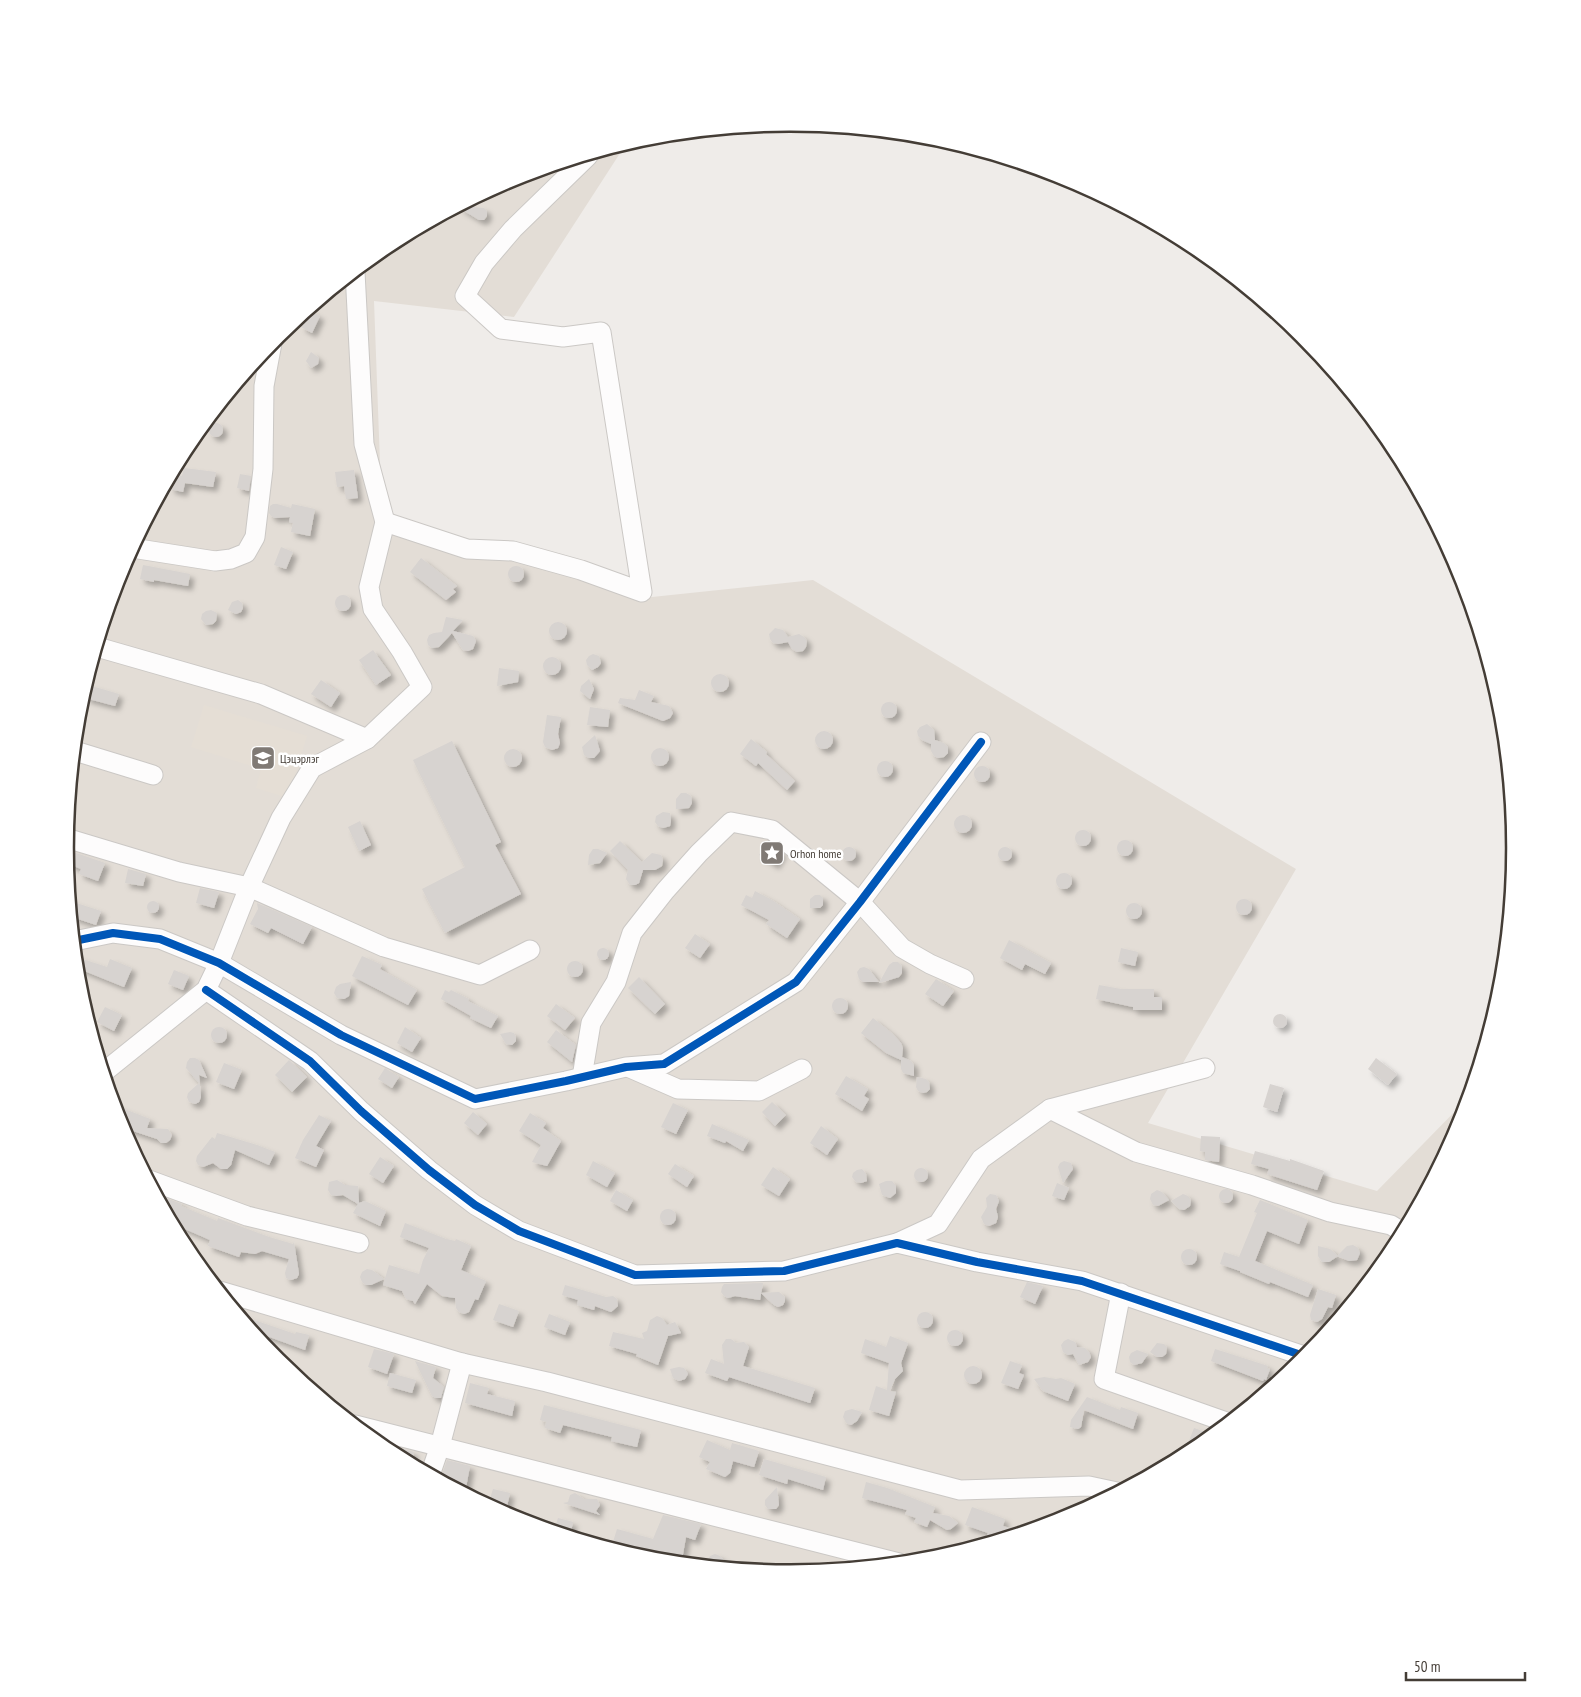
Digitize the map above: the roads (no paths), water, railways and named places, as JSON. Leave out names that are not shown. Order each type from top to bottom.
[{"type":"street","points":[[385,522],[467,549],[513,551],[547,560],[582,570],[642,592],[601,332],[563,337],[500,329],[466,296],[484,263],[513,228],[580,164]]},
{"type":"street","points":[[109,1068],[206,990],[219,963],[249,887],[281,818],[312,768],[367,739],[422,687],[402,652],[372,609],[369,587],[385,522],[364,444],[355,279]]},
{"type":"street","points":[[140,549],[214,561],[231,559],[246,553],[255,538],[263,469],[264,386],[269,358]]},
{"type":"street","points":[[102,649],[261,694],[367,739]]},
{"type":"street","points":[[80,940],[113,933],[160,939],[219,963],[341,1035],[475,1099],[626,1067],[664,1064],[796,982],[860,902],[981,742]]},
{"type":"street","points":[[80,753],[153,776]]},
{"type":"street","points":[[582,1076],[591,1023],[616,982],[632,933],[693,859],[731,822],[772,830],[860,902],[902,948],[930,964],[964,979]]},
{"type":"street","points":[[74,840],[179,872],[249,887],[384,946],[480,975],[530,950]]},
{"type":"street","points":[[206,990],[310,1060],[361,1111],[429,1170],[475,1205],[519,1231],[635,1275],[784,1271],[897,1243],[938,1224],[981,1159],[1050,1109],[1205,1068]]},
{"type":"street","points":[[626,1067],[678,1089],[759,1091],[802,1069]]},
{"type":"street","points":[[1050,1109],[1136,1152],[1252,1185],[1330,1212],[1391,1225],[1397,1229]]},
{"type":"street","points":[[157,1183],[247,1216],[359,1243]]},
{"type":"street","points":[[897,1243],[977,1262],[1082,1281],[1298,1354]]},
{"type":"street","points":[[1121,1293],[1104,1379],[1222,1421]]},
{"type":"street","points":[[229,1294],[462,1363],[547,1382],[960,1490],[1089,1486],[1109,1490]]},
{"type":"street","points":[[432,1469],[462,1363]]},
{"type":"street","points":[[371,1429],[884,1559]]},
{"type":"place","name":"Цэцэрлэг","points":[[263,758]]},
{"type":"place","name":"Orhon home","points":[[772,853]]}]
